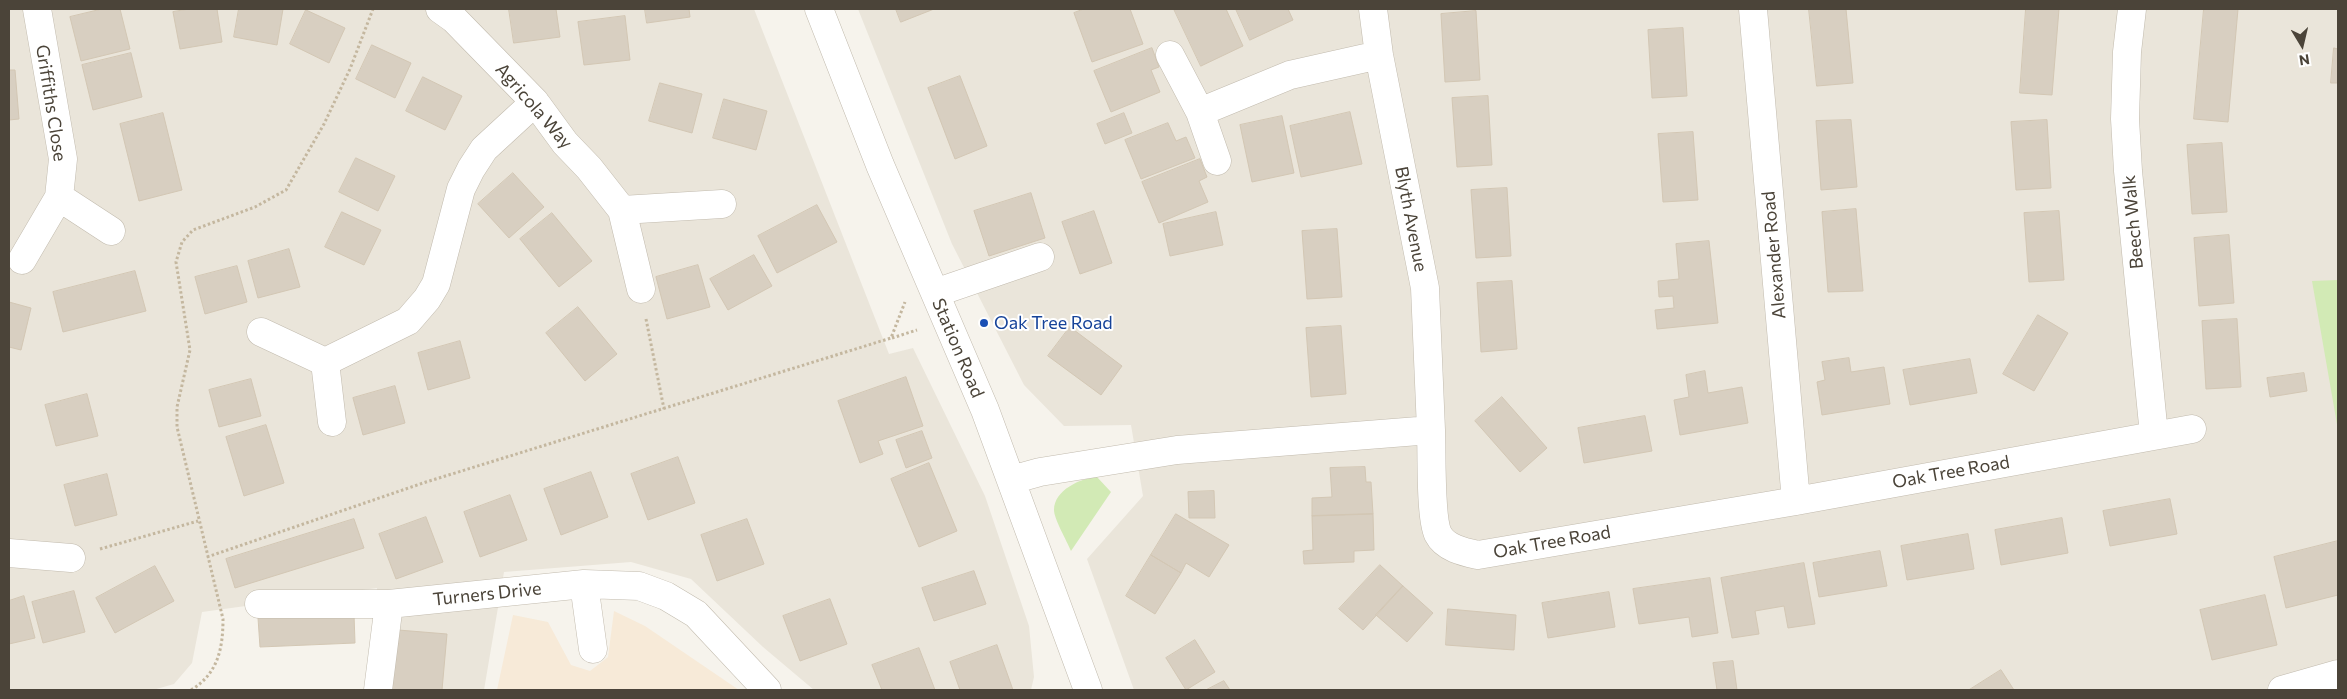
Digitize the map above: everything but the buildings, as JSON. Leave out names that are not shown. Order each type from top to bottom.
[{"type":"street","name":"Griffiths Close","points":[[22,260],[59,197],[62,159],[37,9]]},
{"type":"street","name":"Station Road","points":[[819,9],[880,165],[967,366],[1088,690]]},
{"type":"street","name":"Blyth Avenue","points":[[1373,9],[1379,55],[1425,288],[1431,430]]},
{"type":"street","name":"Alexander Road","points":[[1753,9],[1796,501]]},
{"type":"street","name":"Beech Walk","points":[[2132,9],[2127,52],[2125,119],[2128,171],[2154,435]]},
{"type":"street","name":"Agricola Way","points":[[452,12],[535,102],[565,143],[589,168],[622,210],[641,289]]},
{"type":"street","points":[[1170,55],[1200,112],[1217,162]]},
{"type":"street","points":[[1200,112],[1290,75],[1379,55]]},
{"type":"street","points":[[325,362],[408,321],[427,298],[436,284],[461,189],[471,169],[484,149],[535,102]]},
{"type":"street","points":[[59,197],[111,231]]},
{"type":"street","points":[[622,210],[722,204]]},
{"type":"street","points":[[935,293],[1040,256]]},
{"type":"street","points":[[261,332],[325,362]]},
{"type":"street","points":[[325,362],[332,422]]},
{"type":"street","name":"Oak Tree Road","points":[[1431,430],[1435,521],[1439,535],[1451,547],[1478,555],[1796,501],[2192,429]]},
{"type":"street","points":[[1011,480],[1040,472],[1177,450],[1431,430]]},
{"type":"street","points":[[9,553],[71,558]]},
{"type":"street","points":[[584,584],[593,649]]},
{"type":"street","name":"Turners Drive","points":[[259,604],[389,604],[584,584],[639,586],[666,596],[696,614],[768,690]]},
{"type":"street","points":[[378,690],[389,604]]},
{"type":"street","points":[[2282,690],[2338,674]]},
{"type":"path","points":[[641,289],[664,409]]},
{"type":"path","points":[[891,338],[907,296]]},
{"type":"path","points":[[207,557],[426,482],[922,328]]},
{"type":"path","points":[[71,558],[198,520]]},
{"type":"shaded area","points":[[9,9],[754,9],[889,354],[913,348],[985,496],[1029,626],[1034,677],[1031,690],[814,690],[763,647],[691,579],[631,562],[504,572],[484,690],[367,690],[377,588],[202,612],[192,663],[174,684],[153,690],[9,690]]},
{"type":"shaded area","points":[[858,9],[2338,9],[2338,690],[1134,690],[1087,559],[1143,496],[1131,425],[1064,426],[1024,385],[952,244]]},
{"type":"shaded area","points":[[614,611],[645,626],[739,690],[497,690],[513,615],[548,622],[571,665],[590,671],[608,657]]},
{"type":"green space","points":[[2338,280],[2338,430],[2312,281]]},
{"type":"green space","points":[[1097,477],[1111,492],[1071,551],[1056,519],[1055,503],[1063,491],[1070,486]]},
{"type":"place","name":"Oak Tree Road","points":[[984,323]]}]
